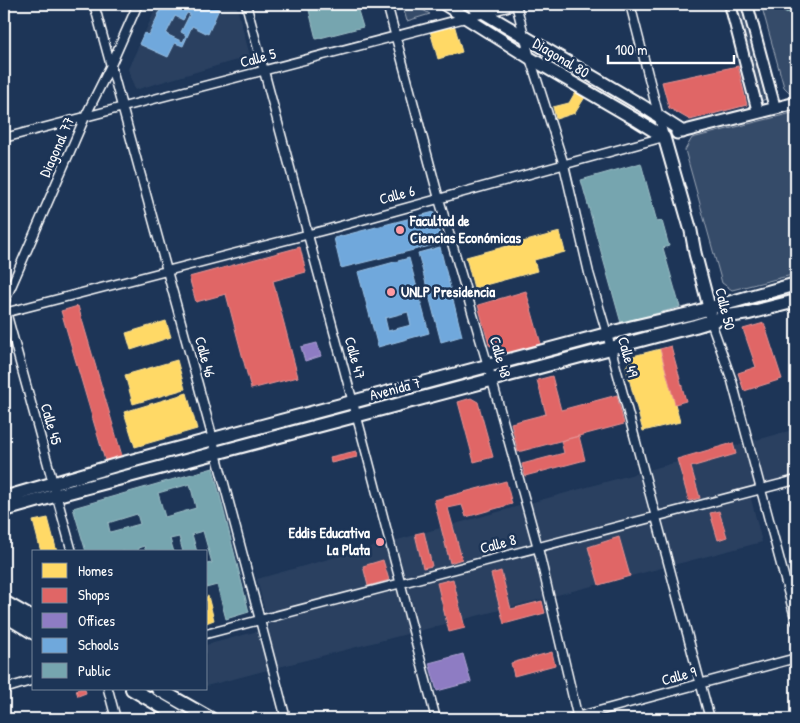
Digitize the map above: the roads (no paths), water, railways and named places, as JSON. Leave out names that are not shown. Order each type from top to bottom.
[{"type":"main road","name":"Diagonal 80","points":[[444,4],[530,58],[664,137]]},
{"type":"main road","name":"Diagonal 80","points":[[469,4],[683,132]]},
{"type":"main road","name":"Calle 6","points":[[664,137],[796,103]]},
{"type":"main road","name":"Calle 50","points":[[664,137],[691,232],[711,322]]},
{"type":"main road","name":"Avenida 7","points":[[4,513],[55,489],[116,465],[796,284]]},
{"type":"main road","name":"Avenida 7","points":[[4,496],[55,489],[216,453],[728,316],[796,301]]},
{"type":"main road","points":[[4,602],[32,618]]},
{"type":"main road","points":[[4,615],[32,632]]},
{"type":"main road","points":[[134,690],[183,719]]},
{"type":"main road","points":[[160,690],[211,719]]},
{"type":"street","name":"Calle 46","points":[[94,4],[168,271],[286,719]]},
{"type":"street","name":"Diagonal 77","points":[[4,303],[85,117],[138,4]]},
{"type":"street","name":"Calle 47","points":[[246,4],[436,719]]},
{"type":"street","name":"Calle 48","points":[[387,4],[439,199],[492,380],[538,548],[578,718]]},
{"type":"street","name":"Calle 5","points":[[4,138],[517,4]]},
{"type":"street","name":"Calle 49","points":[[517,4],[530,58],[564,165],[589,273],[608,334],[710,719]]},
{"type":"street","name":"Calle 50","points":[[630,4],[664,137]]},
{"type":"street","points":[[730,4],[758,112]]},
{"type":"street","points":[[747,4],[775,108]]},
{"type":"street","name":"Calle 6","points":[[5,313],[308,235],[664,137]]},
{"type":"street","name":"Calle 45","points":[[4,303],[5,313],[71,550]]},
{"type":"street","name":"Calle 50","points":[[711,322],[732,381],[796,621]]},
{"type":"street","name":"Calle 8","points":[[208,633],[796,480]]},
{"type":"street","name":"Calle 9","points":[[569,719],[796,658]]},
{"type":"street","points":[[4,689],[32,681]]},
{"type":"street","points":[[108,690],[116,719]]},
{"type":"place","name":"Facultad de Ciencias Económicas","points":[[400,230]]},
{"type":"place","name":"UNLP Presidencia","points":[[391,292]]},
{"type":"place","name":"Eddis Educativa La Plata","points":[[380,542]]}]
